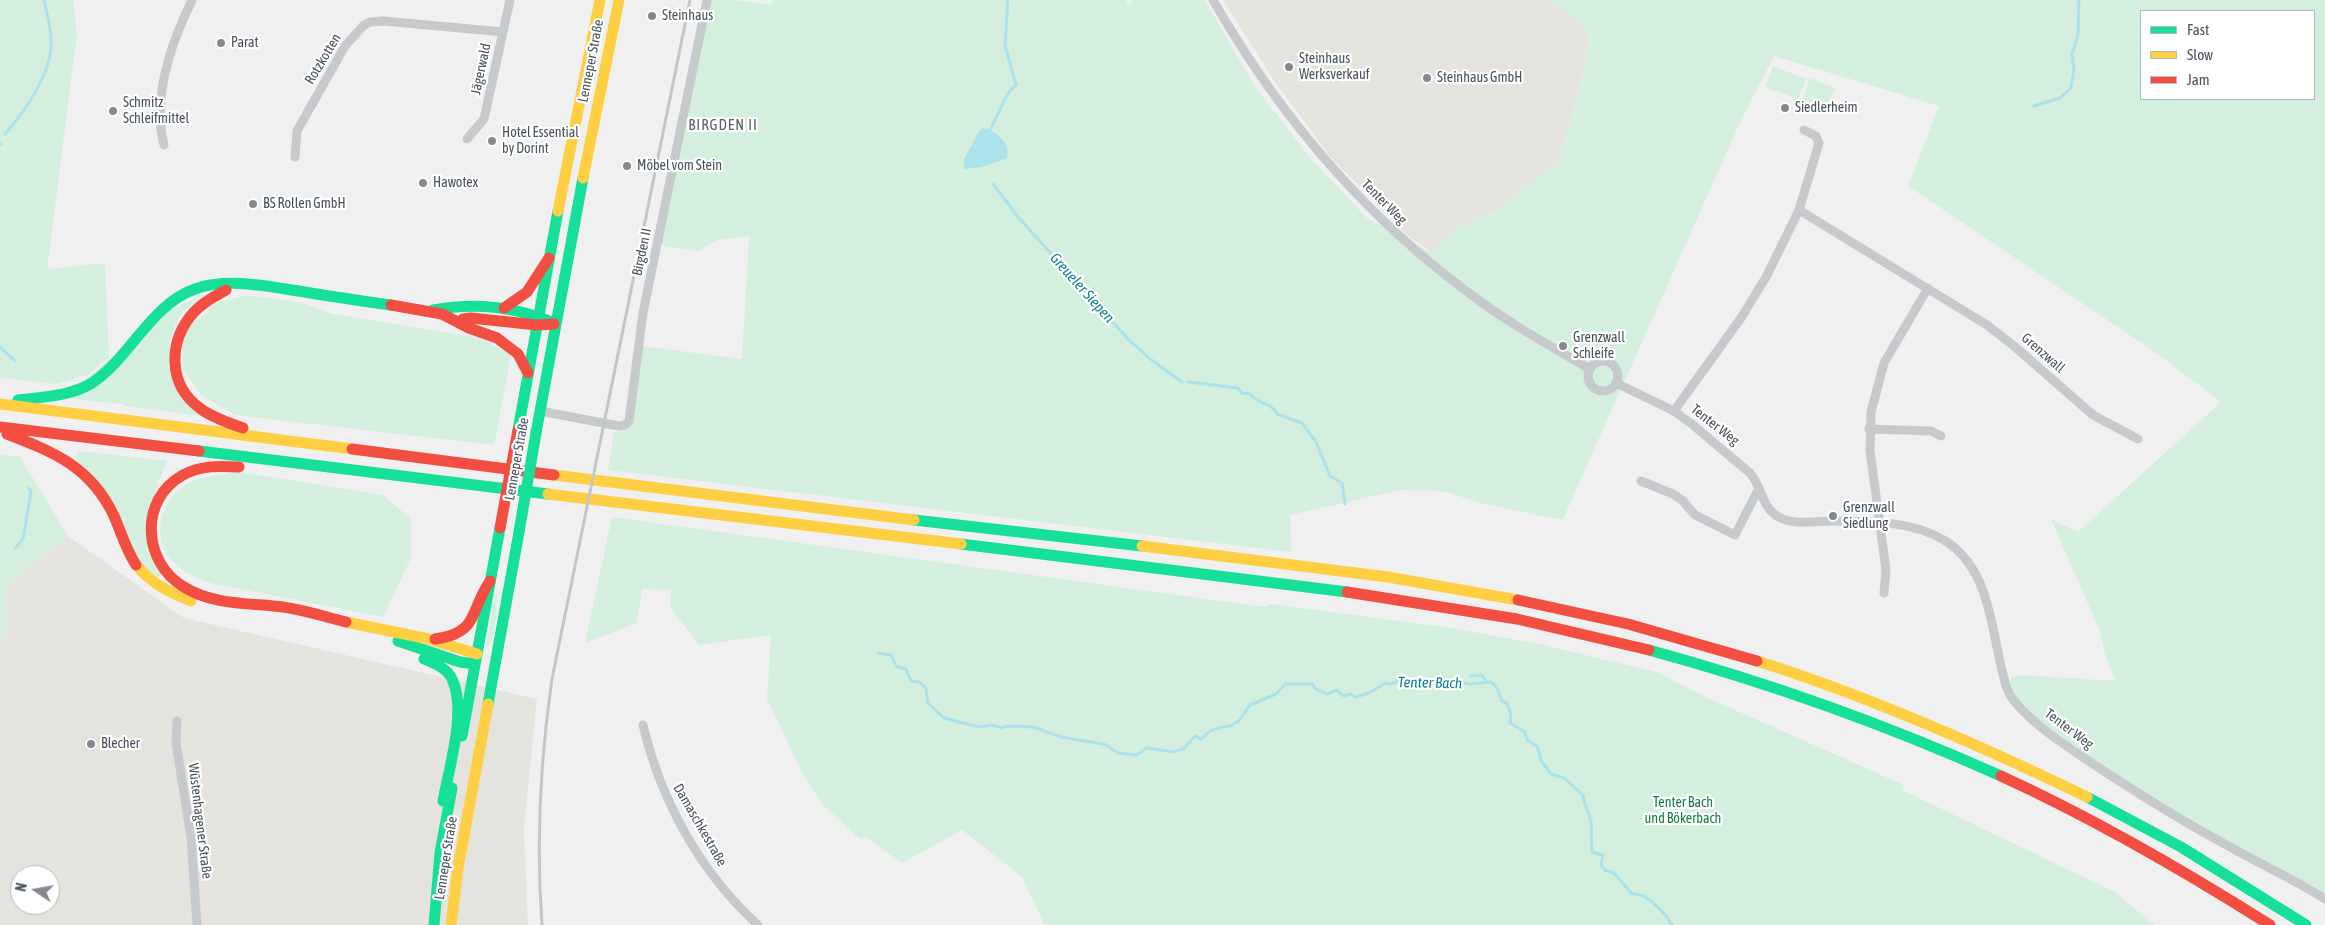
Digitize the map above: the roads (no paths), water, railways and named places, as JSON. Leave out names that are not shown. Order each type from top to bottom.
[{"type":"main road","name":"Lenneper Straße","points":[[434,925],[438,877],[447,816],[537,320],[600,0]]},
{"type":"main road","name":"Lenneper Straße","points":[[451,925],[458,868],[536,433],[619,0]]},
{"type":"main road","points":[[504,308],[527,292],[549,258]]},
{"type":"main road","points":[[0,403],[62,394],[90,384],[114,366],[153,319],[173,300],[195,289],[226,283],[430,311],[451,317],[455,321],[506,342],[518,353],[528,373]]},
{"type":"main road","points":[[241,284],[208,298],[191,313],[181,326],[176,340],[175,369],[183,390],[200,410],[210,416],[272,439]]},
{"type":"main road","points":[[430,311],[452,306],[504,308],[537,320],[556,324]]},
{"type":"main road","points":[[455,321],[471,318],[537,320]]},
{"type":"main road","points":[[0,403],[689,493],[1368,574],[1464,590],[1606,619],[1716,648],[1805,678],[1879,704],[2011,759],[2168,840],[2306,925]]},
{"type":"main road","points":[[0,427],[1366,594],[1464,608],[1605,638],[1752,680],[1875,724],[1942,751],[2074,812],[2160,858],[2270,925]]},
{"type":"main road","points":[[0,431],[62,455],[86,475],[105,500],[133,563],[158,588],[176,596],[212,606],[284,615],[400,642],[460,662],[476,659]]},
{"type":"main road","points":[[307,465],[291,474],[210,466],[192,470],[180,476],[163,491],[155,504],[151,519],[150,537],[152,551],[164,572],[174,582],[194,592],[282,607],[435,639],[476,659],[495,664]]},
{"type":"main road","points":[[435,639],[458,634],[468,626],[474,618],[481,591],[490,581]]},
{"type":"main road","points":[[400,642],[418,656],[443,668],[452,679],[456,689],[458,712],[442,801],[447,816]]},
{"type":"street","points":[[164,145],[160,129],[164,84],[176,38],[192,0]]},
{"type":"street","name":"Jägerwald","points":[[467,139],[484,119],[510,0]]},
{"type":"street","name":"Birgden II","points":[[540,411],[621,426],[629,421],[643,313],[707,0]]},
{"type":"street","name":"Tenter Weg","points":[[1213,0],[1253,65],[1294,123],[1328,164],[1383,221],[1478,300],[1590,369]]},
{"type":"street","name":"Rotzkotten","points":[[296,157],[297,131],[345,46],[363,26],[370,22],[384,21],[503,32]]},
{"type":"street","points":[[1674,412],[1753,300],[1799,210],[1819,145],[1816,136],[1804,130]]},
{"type":"street","name":"Grenzwall","points":[[1799,210],[1987,325],[2093,415],[2138,439]]},
{"type":"street","points":[[1884,593],[1886,570],[1869,429],[1873,397],[1884,363],[1928,288]]},
{"type":"street","points":[[1597,362],[1612,364],[1618,373],[1616,383],[1609,390],[1598,391],[1588,379],[1590,369],[1597,362]]},
{"type":"street","name":"Tenter Weg","points":[[1616,383],[1674,412],[1736,459],[1753,476],[1769,509],[1786,520],[1880,523],[1928,532],[1949,544],[1965,558],[1978,578],[1986,599],[2010,695],[2036,722],[2076,752],[2173,816],[2325,898]]},
{"type":"street","points":[[1869,429],[1931,431],[1941,436]]},
{"type":"street","points":[[1641,481],[1673,494],[1695,515],[1735,535],[1759,488]]},
{"type":"street","name":"Wüstenhagener Straße","points":[[177,721],[176,743],[190,837],[197,925]]},
{"type":"street","name":"Damaschkestraße","points":[[643,725],[658,777],[674,813],[713,876],[758,925]]},
{"type":"water","points":[[983,128],[993,132],[1005,143],[1008,153],[1007,158],[982,167],[964,169],[964,159],[980,130]]},
{"type":"waterway","points":[[5,134],[35,93],[50,57],[51,34],[44,0]]},
{"type":"waterway","name":"Greueler Siepen","points":[[989,132],[1008,93],[1016,85],[1005,45],[1008,0]]},
{"type":"waterway","points":[[2034,106],[2060,98],[2071,88],[2074,70],[2072,54],[2078,35],[2079,0]]},
{"type":"waterway","name":"Greueler Siepen","points":[[993,184],[1018,217],[1129,340],[1149,358],[1182,382]]},
{"type":"waterway","points":[[0,347],[15,361]]},
{"type":"waterway","name":"Greueler Siepen","points":[[1188,382],[1238,388],[1242,393],[1250,394],[1256,400],[1271,407],[1277,414],[1302,423],[1316,442],[1330,476],[1342,483],[1345,504]]},
{"type":"waterway","points":[[15,548],[23,539],[31,492],[29,488]]},
{"type":"waterway","name":"Tenter Bach","points":[[878,653],[891,655],[896,666],[906,669],[911,681],[919,682],[926,688],[928,703],[944,718],[979,727],[992,725],[1002,728],[1008,726],[1033,727],[1061,737],[1104,744],[1118,753],[1136,755],[1147,748],[1173,752],[1183,749],[1195,736],[1201,739],[1210,731],[1230,726],[1239,721],[1250,705],[1276,694],[1285,684],[1312,684],[1316,689],[1327,694],[1336,690],[1344,696],[1350,694],[1356,697],[1385,683],[1391,684],[1405,679],[1413,684],[1449,680],[1470,684],[1491,682],[1496,686],[1502,701],[1507,703],[1511,714],[1510,723],[1525,732],[1527,740],[1537,746],[1542,762],[1551,774],[1564,778],[1584,796],[1583,798],[1591,821],[1592,852],[1603,855],[1601,865],[1605,870],[1615,874],[1632,894],[1643,896],[1655,904],[1672,925]]},
{"type":"waterway","name":"Greueler Siepen","points":[[1470,676],[1482,675],[1486,681]]},
{"type":"railway","points":[[542,925],[539,864],[540,802],[552,679],[690,0]]},
{"type":"place","name":"Steinhaus","points":[[652,16]]},
{"type":"place","name":"Parat","points":[[221,43]]},
{"type":"place","name":"Steinhaus Werksverkauf","points":[[1289,67]]},
{"type":"place","name":"Steinhaus GmbH","points":[[1427,78]]},
{"type":"place","name":"Siedlerheim","points":[[1785,108]]},
{"type":"place","name":"Schmitz Schleifmittel","points":[[113,111]]},
{"type":"place","name":"Hotel Essential by Dorint","points":[[492,141]]},
{"type":"place","name":"Möbel vom Stein","points":[[627,166]]},
{"type":"place","name":"Hawotex","points":[[423,183]]},
{"type":"place","name":"BS Rollen GmbH","points":[[253,204]]},
{"type":"place","name":"Grenzwall Schleife","points":[[1563,346]]},
{"type":"place","name":"Grenzwall Siedlung","points":[[1833,516]]},
{"type":"place","name":"Blecher","points":[[91,744]]},
{"type":"district","name":"BIRGDEN II","points":[[723,125]]},
{"type":"park label","name":"Tenter Bach und Bökerbach","points":[[1683,812]]}]
